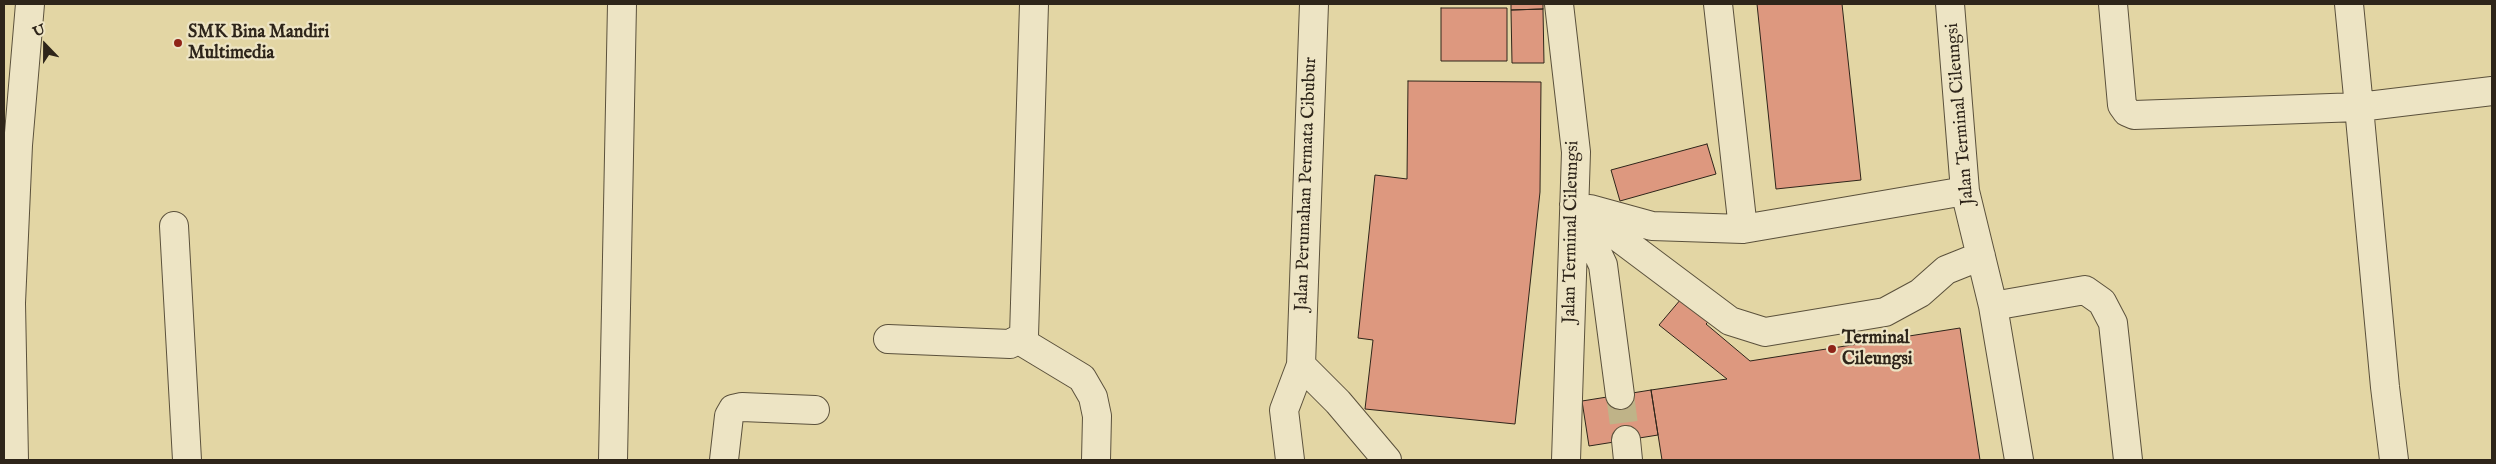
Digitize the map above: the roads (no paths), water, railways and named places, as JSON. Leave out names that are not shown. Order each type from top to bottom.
[{"type":"street","points":[[14,460],[8,417],[11,303],[18,146],[30,4]]},
{"type":"street","points":[[613,460],[622,4]]},
{"type":"street","points":[[888,339],[1010,344],[1019,340],[1026,332],[1034,4]]},
{"type":"street","name":"Jalan Perumahan Permata Cibubur","points":[[1290,460],[1284,410],[1301,365],[1314,4]]},
{"type":"street","name":"Jalan Terminal Cileungsi","points":[[1559,4],[1576,152],[1566,460]]},
{"type":"street","points":[[1718,4],[1743,229]]},
{"type":"street","name":"Jalan Terminal Cileungsi","points":[[1950,4],[1965,191],[1993,306],[2020,460]]},
{"type":"street","points":[[2113,4],[2122,105],[2128,112],[2134,115],[2359,107],[2492,91]]},
{"type":"street","points":[[2349,4],[2394,460]]},
{"type":"street","points":[[1574,204],[1652,226],[1743,229],[1965,191]]},
{"type":"street","points":[[1574,204],[1730,321],[1765,332],[1885,312],[1920,292],[1946,270],[1981,256]]},
{"type":"street","points":[[1574,204],[1602,265],[1620,395]]},
{"type":"street","points":[[174,226],[187,460]]},
{"type":"street","points":[[1993,306],[2085,290],[2102,302],[2113,323],[2128,460]]},
{"type":"street","points":[[1019,340],[1082,378],[1093,397],[1098,416],[1096,460]]},
{"type":"street","points":[[1301,365],[1338,402],[1387,460]]},
{"type":"street","points":[[724,460],[729,416],[734,409],[742,406],[815,410]]},
{"type":"tunnel","points":[[1620,395],[1626,440]]},
{"type":"place","name":"SMK Bina Mandiri Multimedia","points":[[178,43]]},
{"type":"place","name":"Terminal Cileungsi","points":[[1832,349]]}]
